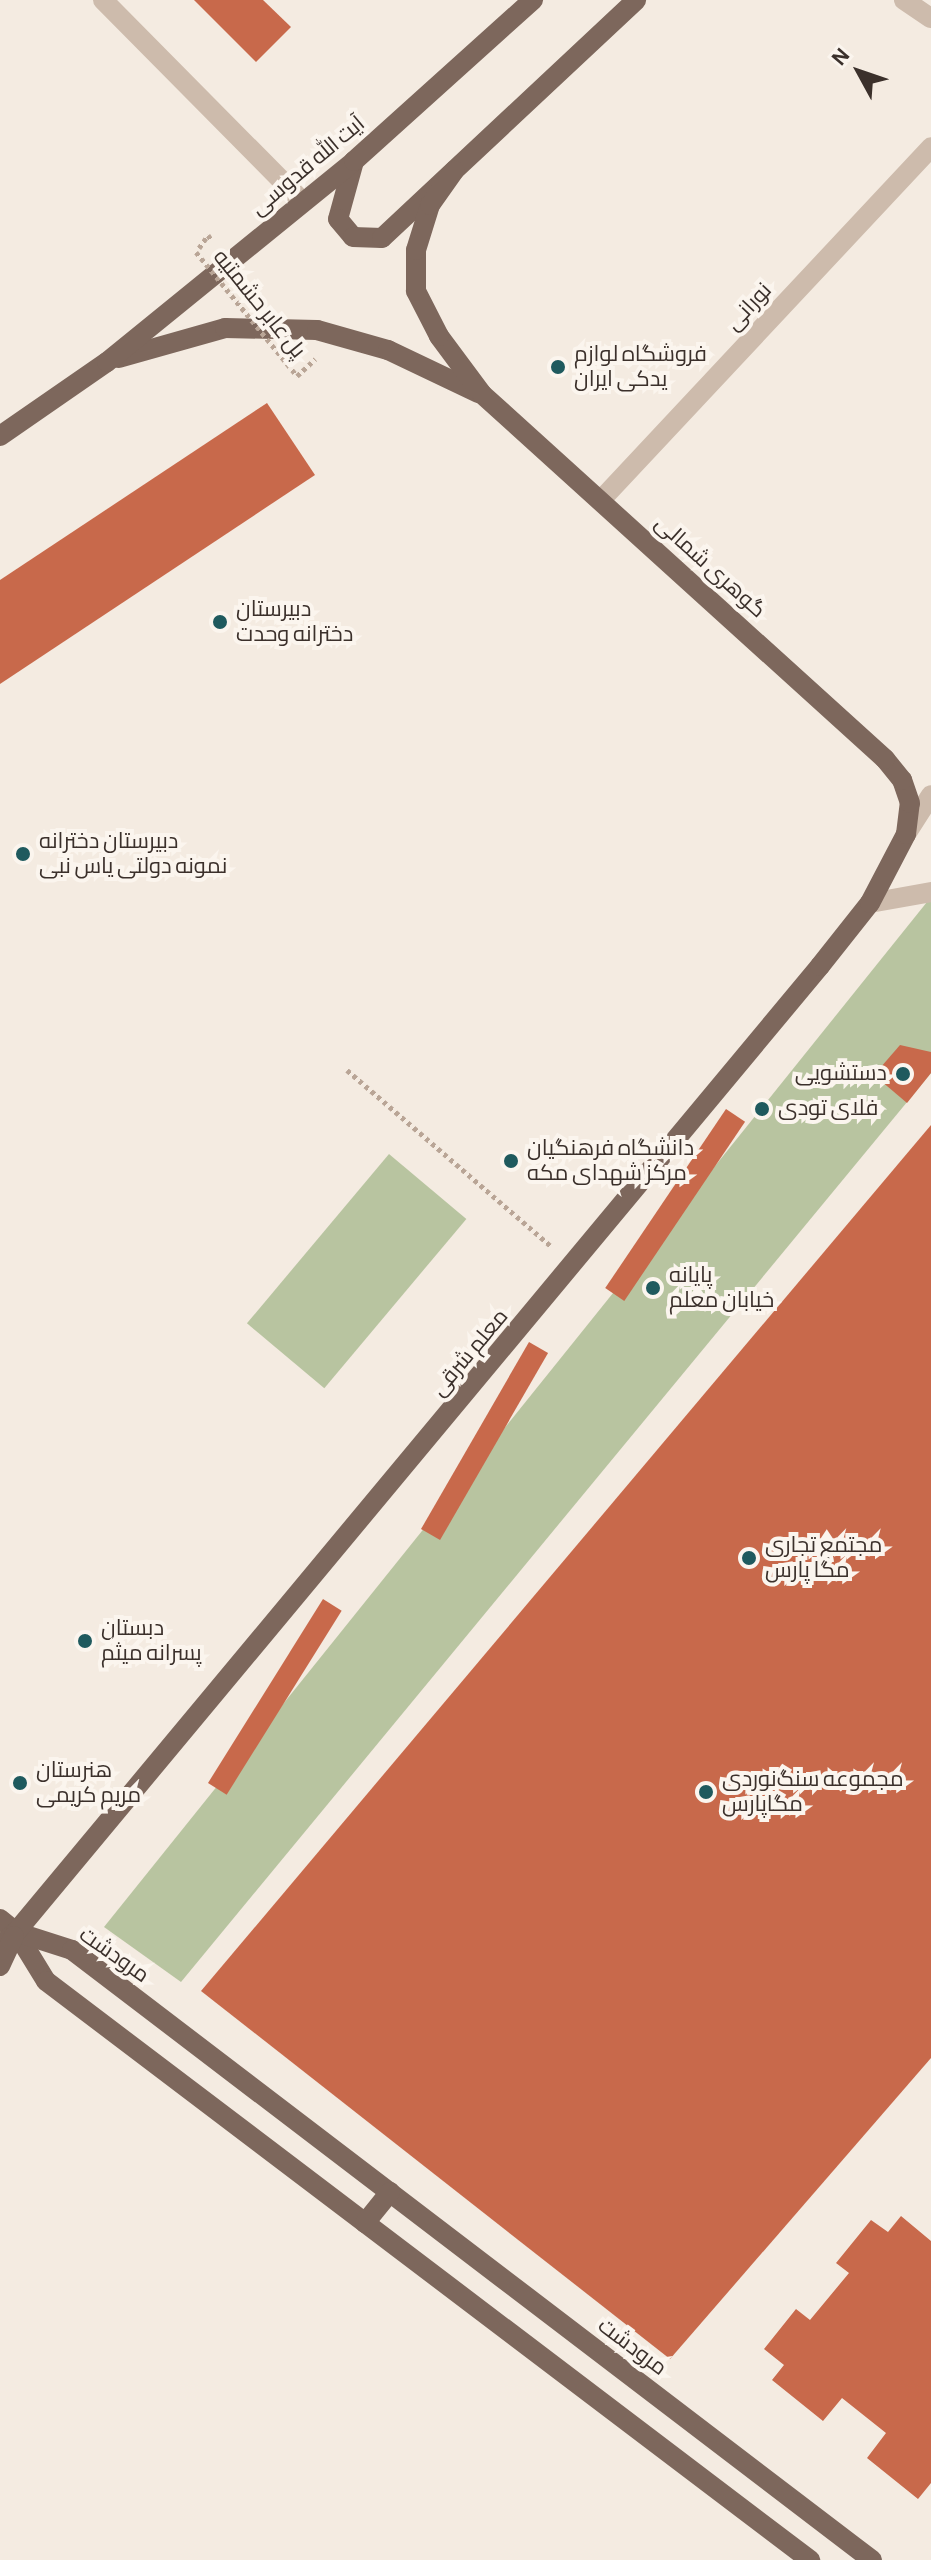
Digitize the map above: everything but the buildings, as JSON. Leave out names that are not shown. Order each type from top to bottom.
[{"type":"main road","name":"آیت الله قدوسی","points":[[0,436],[107,362],[354,161],[533,0]]},
{"type":"main road","points":[[354,161],[338,219],[353,237],[367,241],[382,238],[636,0]]},
{"type":"main road","points":[[454,171],[422,226],[416,250],[416,291],[439,336],[482,394]]},
{"type":"main road","name":"آیت الله قدوسی","points":[[107,362],[225,328],[317,330],[388,350],[482,394]]},
{"type":"main road","name":"گوهری شمالی","points":[[482,394],[885,759],[902,780]]},
{"type":"main road","name":"معلم شرقی","points":[[0,1966],[5,1932],[574,1266],[870,903],[906,834],[910,803],[902,780]]},
{"type":"main road","points":[[5,1932],[46,1981],[810,2560]]},
{"type":"main road","name":"مرودشت","points":[[5,1932],[72,1950],[872,2560]]},
{"type":"main road","points":[[365,2223],[390,2192]]},
{"type":"street","points":[[103,0],[303,202]]},
{"type":"street","points":[[904,0],[931,18]]},
{"type":"street","name":"نورانی","points":[[601,500],[931,147]]},
{"type":"street","points":[[906,834],[931,795]]},
{"type":"street","points":[[870,903],[931,892]]},
{"type":"path","name":"پل عابر حشمتیه","points":[[196,252],[297,376],[317,361]]},
{"type":"path","points":[[347,1070],[574,1266]]},
{"type":"green space","points":[[931,897],[931,1073],[181,1982],[104,1927]]},
{"type":"green space","points":[[389,1154],[466,1219],[324,1388],[247,1323]]},
{"type":"place","name":"فروشگاه لوازم یدکی ایران","points":[[558,367]]},
{"type":"place","name":"دبیرستان دخترانه وحدت","points":[[220,622]]},
{"type":"place","name":"دبیرستان دخترانه نمونه دولتی یاس نبی","points":[[23,854]]},
{"type":"place","name":"دستشویی","points":[[903,1074]]},
{"type":"place","name":"فلای تودی","points":[[762,1109]]},
{"type":"place","name":"دانشگاه فرهنگیان مرکز شهدای مکه","points":[[511,1161]]},
{"type":"place","name":"پایانه خیابان معلم","points":[[653,1288]]},
{"type":"place","name":"مجتمع تجاری مگا پارس","points":[[749,1558]]},
{"type":"place","name":"دبستان پسرانه میثم","points":[[85,1641]]},
{"type":"place","name":"هنرستان مریم کریمی","points":[[20,1783]]},
{"type":"place","name":"مجموعه سنگ‌نوردی مگاپارس","points":[[706,1792]]}]
